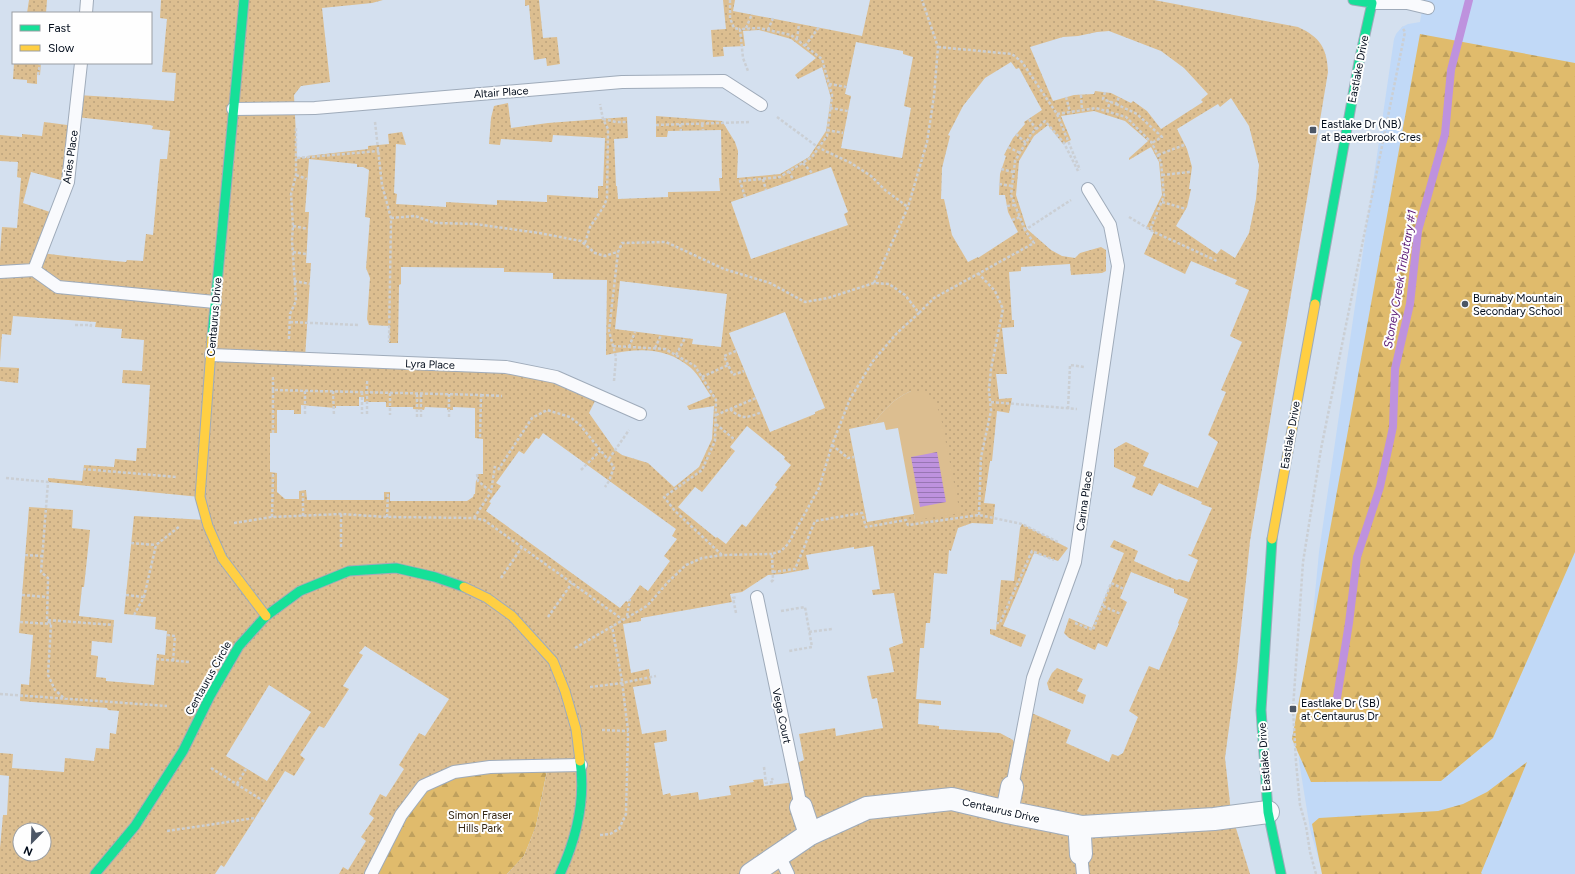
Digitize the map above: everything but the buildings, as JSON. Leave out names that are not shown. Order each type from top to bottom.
[{"type":"street","name":"Centaurus Drive","points":[[244,0],[215,302],[200,497],[208,526],[222,558],[266,616]]},
{"type":"street","name":"Eastlake Drive","points":[[1281,874],[1268,812],[1261,710],[1270,548],[1359,62],[1366,1]]},
{"type":"street","name":"Centaurus Circle","points":[[95,874],[139,820],[183,752],[210,696],[239,646],[266,616],[300,590],[348,571],[396,568],[435,577],[468,588],[487,598],[512,616],[554,661],[565,690],[576,729],[581,765],[582,801],[571,850],[560,874]]},
{"type":"street","name":"Carina Place","points":[[1006,812],[1012,787]]},
{"type":"street","name":"Centaurus Drive","points":[[751,874],[783,864],[810,834],[867,808],[952,799],[1006,812],[1082,827],[1214,819],[1268,812]]},
{"type":"street","name":"Vega Court","points":[[801,808],[810,834]]},
{"type":"street","points":[[1082,827],[1080,837],[1082,864]]},
{"type":"lane","points":[[86,12],[87,0]]},
{"type":"lane","points":[[1366,1],[1407,3],[1428,8]]},
{"type":"lane","name":"Aries Place","points":[[34,270],[68,182],[81,64]]},
{"type":"lane","name":"Altair Place","points":[[233,109],[315,108],[622,82],[724,81],[761,105]]},
{"type":"lane","name":"Carina Place","points":[[1012,787],[1033,678],[1077,552],[1118,266],[1110,225],[1088,189]]},
{"type":"lane","points":[[0,272],[34,270],[58,287],[215,302]]},
{"type":"lane","name":"Lyra Place","points":[[211,354],[506,367],[556,377],[640,414]]},
{"type":"lane","name":"Vega Court","points":[[757,597],[801,808]]},
{"type":"lane","points":[[371,874],[401,814],[423,786],[454,772],[490,767],[581,765]]},
{"type":"path","points":[[730,0],[730,18],[734,28],[759,28],[791,35],[822,59],[832,95],[827,136],[812,157],[780,177],[740,179],[745,197]]},
{"type":"path","points":[[874,283],[908,207],[927,142],[934,96],[938,47],[922,0]]},
{"type":"path","points":[[746,28],[752,14]]},
{"type":"path","points":[[768,30],[773,18]]},
{"type":"path","points":[[797,40],[799,24]]},
{"type":"path","points":[[805,46],[819,27]]},
{"type":"path","points":[[1316,874],[1300,805],[1293,709],[1303,562],[1321,449],[1405,32],[1402,27]]},
{"type":"path","points":[[740,29],[743,58],[761,105],[819,148],[851,163],[871,176],[885,190],[908,207]]},
{"type":"path","points":[[938,47],[1012,54],[1022,62],[1057,114],[1088,189]]},
{"type":"path","points":[[38,75],[40,64]]},
{"type":"path","points":[[829,84],[847,87]]},
{"type":"path","points":[[585,244],[590,227],[604,206],[607,198],[608,129],[603,118],[597,85]]},
{"type":"path","points":[[1105,92],[1103,99],[1137,114],[1162,137],[1152,144]]},
{"type":"path","points":[[1081,94],[1082,110]]},
{"type":"path","points":[[1116,104],[1119,96]]},
{"type":"path","points":[[1066,97],[1070,112]]},
{"type":"path","points":[[1107,112],[1110,101]]},
{"type":"path","points":[[373,102],[382,185],[391,218],[389,362]]},
{"type":"path","points":[[656,125],[750,123],[761,105]]},
{"type":"path","points":[[290,357],[290,314],[296,302],[291,194],[296,175],[297,158],[295,108]]},
{"type":"path","points":[[830,108],[848,111]]},
{"type":"path","points":[[1057,114],[1096,108],[1126,117],[1152,144],[1161,162],[1164,196],[1150,230]]},
{"type":"path","points":[[603,118],[616,122],[627,122]]},
{"type":"path","points":[[1029,119],[1036,129]]},
{"type":"path","points":[[554,661],[622,619],[647,606],[668,582],[686,565],[702,558],[722,555],[772,554],[781,551],[788,544],[819,488],[832,445],[850,399],[873,361],[897,333],[934,298],[1034,243],[1025,230],[1011,195],[1013,172],[1015,161],[1031,134],[1046,121],[1064,143],[1088,189]]},
{"type":"path","points":[[680,124],[681,131]]},
{"type":"path","points":[[702,124],[702,130]]},
{"type":"path","points":[[827,130],[843,133]]},
{"type":"path","points":[[1016,134],[1026,143]]},
{"type":"path","points":[[1158,155],[1184,145]]},
{"type":"path","points":[[1008,147],[1020,153]]},
{"type":"path","points":[[297,158],[379,151]]},
{"type":"path","points":[[803,163],[812,173]]},
{"type":"path","points":[[1001,169],[1013,172]]},
{"type":"path","points":[[790,171],[793,180]]},
{"type":"path","points":[[1162,175],[1190,172]]},
{"type":"path","points":[[296,175],[307,180]]},
{"type":"path","points":[[763,179],[766,190]]},
{"type":"path","points":[[999,184],[1012,186]]},
{"type":"path","points":[[1025,230],[1088,189]]},
{"type":"path","points":[[1162,202],[1186,209]]},
{"type":"path","points":[[1007,206],[1015,205]]},
{"type":"path","points":[[1126,215],[1150,230],[1217,261]]},
{"type":"path","points":[[391,218],[415,216],[435,223],[475,224],[539,233],[581,241],[595,253],[605,256],[618,252]]},
{"type":"path","points":[[1012,220],[1020,217]]},
{"type":"path","points":[[293,226],[308,229]]},
{"type":"path","points":[[613,402],[616,357],[609,331],[618,252],[622,243],[666,242],[724,269],[770,283],[805,302],[828,298],[874,283],[889,284],[905,295],[919,313]]},
{"type":"path","points":[[293,252],[306,254]]},
{"type":"path","points":[[978,273],[995,291],[1003,309],[991,368],[989,390],[991,411],[981,458],[979,515]]},
{"type":"path","points":[[294,281],[310,284]]},
{"type":"path","points":[[290,322],[358,325]]},
{"type":"path","points":[[76,324],[90,325],[90,328]]},
{"type":"path","points":[[629,347],[635,332]]},
{"type":"path","points":[[655,348],[661,335]]},
{"type":"path","points":[[676,356],[685,338]]},
{"type":"path","points":[[613,346],[666,349],[695,366],[716,400],[715,441],[702,470],[664,497],[675,511],[722,555]]},
{"type":"path","points":[[736,351],[724,356],[733,375],[744,371]]},
{"type":"path","points":[[367,414],[368,361]]},
{"type":"path","points":[[702,377],[728,365]]},
{"type":"path","points":[[1068,409],[1070,365],[1103,370]]},
{"type":"path","points":[[273,433],[273,390],[502,396]]},
{"type":"path","points":[[305,391],[305,414]]},
{"type":"path","points":[[333,391],[334,416]]},
{"type":"path","points":[[362,392],[362,414]]},
{"type":"path","points":[[390,393],[390,415]]},
{"type":"path","points":[[417,393],[417,417]]},
{"type":"path","points":[[421,394],[421,417]]},
{"type":"path","points":[[449,394],[449,417]]},
{"type":"path","points":[[480,438],[481,395]]},
{"type":"path","points":[[716,415],[756,398]]},
{"type":"path","points":[[991,402],[1097,411]]},
{"type":"path","points":[[730,409],[738,416],[750,417],[762,412]]},
{"type":"path","points":[[498,470],[532,418],[547,410],[570,417],[580,425],[600,451],[609,459],[614,467],[605,487]]},
{"type":"path","points":[[609,459],[640,414]]},
{"type":"path","points":[[716,424],[735,440]]},
{"type":"path","points":[[832,445],[848,458],[854,457]]},
{"type":"path","points":[[581,470],[600,451]]},
{"type":"path","points":[[474,518],[491,492],[495,466]]},
{"type":"path","points":[[83,469],[176,477]]},
{"type":"path","points":[[272,517],[273,472]]},
{"type":"path","points":[[478,474],[478,481],[491,492]]},
{"type":"path","points":[[6,478],[48,482],[41,572],[48,578],[47,620],[51,624],[48,675],[55,690],[65,699]]},
{"type":"path","points":[[303,491],[303,516]]},
{"type":"path","points":[[387,517],[388,492]]},
{"type":"path","points":[[773,572],[795,569],[815,521],[862,513],[866,527],[906,520],[908,525],[979,515],[1022,524],[1077,552]]},
{"type":"path","points":[[208,526],[272,517],[341,514],[387,517],[474,518],[484,520],[622,619]]},
{"type":"path","points":[[341,514],[341,574]]},
{"type":"path","points":[[134,615],[144,597],[156,545],[180,526]]},
{"type":"path","points":[[131,543],[156,545]]},
{"type":"path","points":[[487,598],[522,547]]},
{"type":"path","points":[[996,623],[1000,623],[1032,551],[1073,567]]},
{"type":"path","points":[[757,597],[773,580],[772,554]]},
{"type":"path","points":[[25,555],[42,556]]},
{"type":"path","points":[[533,637],[572,583]]},
{"type":"path","points":[[1056,615],[1093,630],[1111,583],[1124,589]]},
{"type":"path","points":[[22,595],[48,597]]},
{"type":"path","points":[[126,595],[144,597]]},
{"type":"path","points":[[733,598],[736,613]]},
{"type":"path","points":[[627,617],[630,599]]},
{"type":"path","points":[[1103,606],[1121,614]]},
{"type":"path","points":[[760,615],[805,607],[812,647],[768,655]]},
{"type":"path","points":[[47,620],[114,625]]},
{"type":"path","points":[[20,622],[51,624]]},
{"type":"path","points":[[597,841],[599,835],[610,834],[619,829],[626,814],[628,731],[622,683],[612,625]]},
{"type":"path","points":[[809,632],[832,629]]},
{"type":"path","points":[[167,635],[175,636],[173,661]]},
{"type":"path","points":[[156,659],[189,662]]},
{"type":"path","points":[[565,690],[622,683],[656,676]]},
{"type":"path","points":[[0,694],[168,706]]},
{"type":"path","points":[[764,767],[766,783],[773,782]]},
{"type":"path","points":[[211,768],[265,802]]},
{"type":"path","points":[[237,784],[246,769]]},
{"type":"path","points":[[167,831],[255,818]]},
{"type":"shaded area","points":[[29,0],[47,0],[46,12],[27,12]]},
{"type":"shaded area","points":[[161,0],[383,0],[372,3],[322,8],[330,82],[301,86],[294,95],[297,157],[306,158],[307,156],[368,149],[368,146],[389,144],[388,134],[402,132],[406,145],[396,144],[394,193],[397,194],[396,204],[446,207],[446,202],[497,205],[497,200],[547,202],[547,195],[598,198],[598,186],[603,186],[605,138],[553,135],[552,142],[501,139],[500,145],[489,144],[491,118],[494,106],[508,103],[511,128],[548,123],[627,117],[628,138],[614,139],[618,199],[668,197],[668,192],[720,191],[719,178],[722,178],[721,130],[668,131],[667,137],[656,137],[656,116],[722,121],[735,142],[738,151],[737,178],[780,174],[809,157],[826,131],[831,98],[822,67],[798,79],[795,75],[816,58],[791,39],[759,30],[743,31],[745,46],[723,47],[724,56],[713,57],[711,30],[726,29],[723,0],[735,0],[733,11],[862,36],[870,0],[1154,0],[1298,27],[1312,35],[1321,44],[1324,50],[1328,72],[1250,541],[1237,667],[1225,758],[1231,812],[1250,874],[789,874],[778,857],[787,874],[507,874],[524,856],[536,826],[548,766],[490,767],[423,786],[372,874],[339,874],[343,867],[348,870],[366,841],[361,837],[374,818],[369,814],[380,794],[386,797],[404,769],[399,765],[419,733],[425,736],[449,699],[365,646],[359,653],[363,655],[343,686],[349,689],[324,728],[319,726],[300,755],[305,759],[294,776],[285,771],[224,867],[221,865],[215,874],[0,874],[0,848],[3,815],[7,815],[9,776],[0,775],[0,753],[13,754],[12,768],[64,772],[65,758],[94,761],[96,748],[109,749],[110,733],[116,734],[119,711],[108,710],[107,708],[20,701],[21,684],[29,685],[33,635],[19,633],[29,507],[73,510],[72,528],[90,530],[84,587],[82,587],[79,616],[114,620],[112,643],[92,641],[91,655],[98,656],[96,677],[106,678],[106,681],[154,685],[157,654],[165,655],[167,631],[155,629],[156,617],[124,614],[134,516],[206,520],[200,497],[48,482],[48,478],[82,481],[84,465],[114,467],[115,459],[136,461],[137,448],[146,448],[150,385],[122,383],[123,370],[142,371],[144,340],[121,338],[122,329],[95,327],[96,322],[13,316],[11,335],[2,334],[0,362],[0,252],[2,227],[17,228],[21,178],[17,177],[18,162],[0,161],[0,135],[22,137],[22,134],[42,136],[44,122],[75,126],[68,182],[31,172],[23,203],[56,214],[41,253],[126,262],[127,260],[143,261],[146,234],[153,235],[160,159],[167,159],[170,131],[152,129],[153,126],[150,125],[76,117],[78,95],[174,101],[176,73],[162,72],[167,19],[160,18]],"holes":[[[1109,31],[1161,51],[1184,68],[1208,94],[1201,100],[1203,102],[1161,129],[1147,111],[1133,101],[1131,103],[1111,93],[1095,91],[1094,94],[1074,95],[1053,101],[1030,47],[1063,37]],[[856,42],[903,51],[903,54],[913,57],[904,106],[911,108],[902,158],[841,148],[851,96],[845,94]],[[1011,62],[1016,69],[1019,68],[1042,110],[1024,122],[1025,124],[1013,138],[1004,155],[1006,156],[1000,174],[999,195],[1005,195],[1008,212],[1018,232],[978,258],[968,262],[952,235],[944,199],[941,199],[942,168],[950,136],[948,135],[963,106],[985,78]],[[1231,98],[1249,126],[1259,165],[1256,199],[1249,233],[1235,258],[1221,249],[1217,254],[1176,226],[1187,207],[1191,189],[1189,189],[1192,167],[1187,149],[1177,129],[1218,104],[1220,107]],[[1094,111],[1125,121],[1148,141],[1129,158],[1129,160],[1151,147],[1159,162],[1162,195],[1146,228],[1154,232],[1144,254],[1185,274],[1191,261],[1237,280],[1235,284],[1249,290],[1230,336],[1242,342],[1221,390],[1226,392],[1208,435],[1218,442],[1198,488],[1143,466],[1149,453],[1126,442],[1114,449],[1114,467],[1136,477],[1132,487],[1152,496],[1159,483],[1212,508],[1191,555],[1188,555],[1198,560],[1189,582],[1179,579],[1177,580],[1134,561],[1138,551],[1114,540],[1110,547],[1124,553],[1092,628],[1069,618],[1064,633],[1069,638],[1095,650],[1098,643],[1107,647],[1127,602],[1120,598],[1131,572],[1174,589],[1174,593],[1188,599],[1159,670],[1149,666],[1129,711],[1138,717],[1123,753],[1118,756],[1112,754],[1109,762],[1066,743],[1071,730],[1027,711],[1018,754],[1013,740],[1000,733],[939,729],[939,726],[918,724],[919,703],[941,705],[941,701],[916,699],[920,648],[924,648],[926,623],[930,623],[934,573],[947,574],[949,550],[951,551],[958,528],[972,523],[993,524],[995,504],[984,503],[990,461],[992,461],[997,411],[1009,413],[1012,398],[999,399],[996,374],[1007,374],[1002,328],[1014,327],[1014,320],[1012,320],[1009,272],[1021,271],[1021,267],[1070,264],[1071,275],[1102,273],[1106,271],[1106,250],[1101,247],[1080,253],[1075,258],[1062,256],[1051,250],[1027,229],[1016,195],[1019,161],[1034,136],[1048,125],[1063,144],[1071,140],[1061,116]],[[309,159],[357,164],[357,167],[363,167],[369,170],[365,217],[370,218],[366,268],[370,278],[367,319],[369,325],[390,326],[389,343],[398,343],[399,285],[401,284],[401,267],[504,268],[504,272],[553,273],[553,279],[607,280],[606,355],[640,350],[661,352],[681,361],[691,368],[711,396],[687,406],[689,410],[714,406],[712,439],[699,467],[674,487],[648,463],[622,455],[615,450],[589,413],[598,395],[506,367],[305,358],[311,263],[306,263],[309,212],[305,212]],[[831,167],[848,212],[844,214],[848,225],[751,259],[731,202]],[[620,281],[727,294],[721,347],[692,344],[693,339],[615,329]],[[785,312],[825,408],[815,412],[815,414],[770,432],[729,333]],[[911,391],[915,520],[914,514],[867,522],[849,429],[873,424],[894,401]],[[359,397],[364,397],[364,402],[386,402],[386,407],[413,407],[413,409],[424,410],[425,407],[447,408],[447,410],[453,410],[453,407],[475,408],[475,438],[483,439],[483,474],[477,474],[478,481],[476,480],[475,494],[467,501],[390,501],[390,492],[384,492],[384,500],[307,500],[306,490],[299,491],[299,499],[285,499],[277,492],[277,473],[270,472],[270,433],[277,433],[277,410],[294,410],[294,414],[301,414],[301,405],[336,408],[336,406],[359,406]],[[747,426],[785,457],[784,459],[791,465],[775,485],[777,487],[746,527],[742,524],[726,544],[717,537],[716,538],[678,507],[695,487],[702,492],[735,451],[730,447]],[[543,433],[676,529],[672,536],[677,539],[664,556],[670,561],[648,591],[640,585],[628,602],[626,601],[620,608],[486,511],[491,503],[489,502],[501,486],[496,483],[519,451],[524,454],[536,438],[539,439]],[[873,546],[880,589],[872,590],[873,595],[894,593],[903,643],[889,648],[894,672],[867,676],[872,699],[877,698],[883,728],[836,736],[835,728],[799,734],[804,760],[792,765],[795,782],[764,786],[763,779],[753,780],[754,782],[729,786],[731,795],[699,800],[698,792],[671,796],[670,793],[663,795],[654,743],[667,741],[666,730],[642,734],[633,687],[651,684],[649,669],[631,673],[623,624],[641,621],[641,618],[732,602],[730,594],[742,592],[768,575],[809,569],[806,555],[854,547],[854,549]],[[269,685],[311,712],[267,781],[226,756]]]},
{"type":"shaded area","points":[[525,0],[539,0],[543,38],[557,37],[560,64],[547,66],[546,58],[534,60],[529,5],[525,6]]},
{"type":"shaded area","name":"Burnaby Mountain Secondary School","points":[[1424,0],[1575,0],[1575,874],[1323,874],[1310,829],[1299,761],[1319,552],[1394,39],[1402,27],[1408,24],[1420,22]]},
{"type":"shaded area","points":[[14,64],[41,64],[40,75],[37,75],[37,84],[27,83],[27,80],[13,79]]},
{"type":"shaded area","points":[[0,367],[19,368],[18,383],[0,381]]},
{"type":"shaded area","points":[[911,391],[924,392],[933,401],[940,413],[960,513],[915,520],[898,428],[886,430],[884,422],[873,424],[899,397]]},
{"type":"shaded area","points":[[937,452],[946,502],[920,507],[911,457]]},
{"type":"shaded area","points":[[1022,524],[1068,548],[1058,561],[1034,553],[1003,626],[1026,635],[1021,647],[990,634],[990,629],[996,630],[1001,580],[1014,581],[1020,528]]},
{"type":"shaded area","points":[[1057,668],[1083,679],[1077,691],[1086,695],[1083,704],[1049,690],[1047,683],[1052,673]]},
{"type":"green space","name":"Burnaby Mountain Secondary School","points":[[1420,34],[1575,63],[1575,552],[1493,738],[1441,781],[1311,782],[1292,739]]},
{"type":"green space","points":[[1527,762],[1481,873],[1482,874],[1322,874],[1312,824],[1319,818],[1438,811],[1463,804],[1487,792]]},
{"type":"green space","name":"Simon Fraser Hills Park","points":[[548,765],[536,826],[524,856],[507,874],[372,874],[423,786],[454,772]]},
{"type":"waterway","name":"Stoney Creek Tributary #1","points":[[1336,704],[1349,623],[1357,557],[1380,487],[1393,427],[1395,369],[1410,304],[1418,231],[1445,134],[1451,70],[1469,0]]},
{"type":"traffic: fast","points":[[212,337],[244,0]]},
{"type":"traffic: fast","points":[[1315,304],[1359,62],[1372,3],[1353,0]]},
{"type":"traffic: fast","points":[[1272,539],[1261,710],[1268,812],[1281,874]]},
{"type":"traffic: fast","points":[[95,874],[135,826],[183,751],[210,696],[239,646],[266,616],[300,591],[349,571],[396,568],[435,577],[464,587]]},
{"type":"traffic: fast","points":[[560,874],[571,847],[581,805],[582,776],[580,761]]},
{"type":"traffic: slow","points":[[1272,539],[1315,304]]},
{"type":"traffic: slow","points":[[212,337],[200,497],[208,526],[222,558],[266,616]]},
{"type":"traffic: slow","points":[[464,587],[487,598],[512,616],[553,661],[565,691],[576,729],[580,761]]},
{"type":"place","name":"Eastlake Dr (NB) at Beaverbrook Cres","points":[[1313,130]]},
{"type":"place","name":"Burnaby Mountain Secondary School","points":[[1465,304]]},
{"type":"place","name":"Eastlake Dr (SB) at Centaurus Dr","points":[[1293,709]]}]
